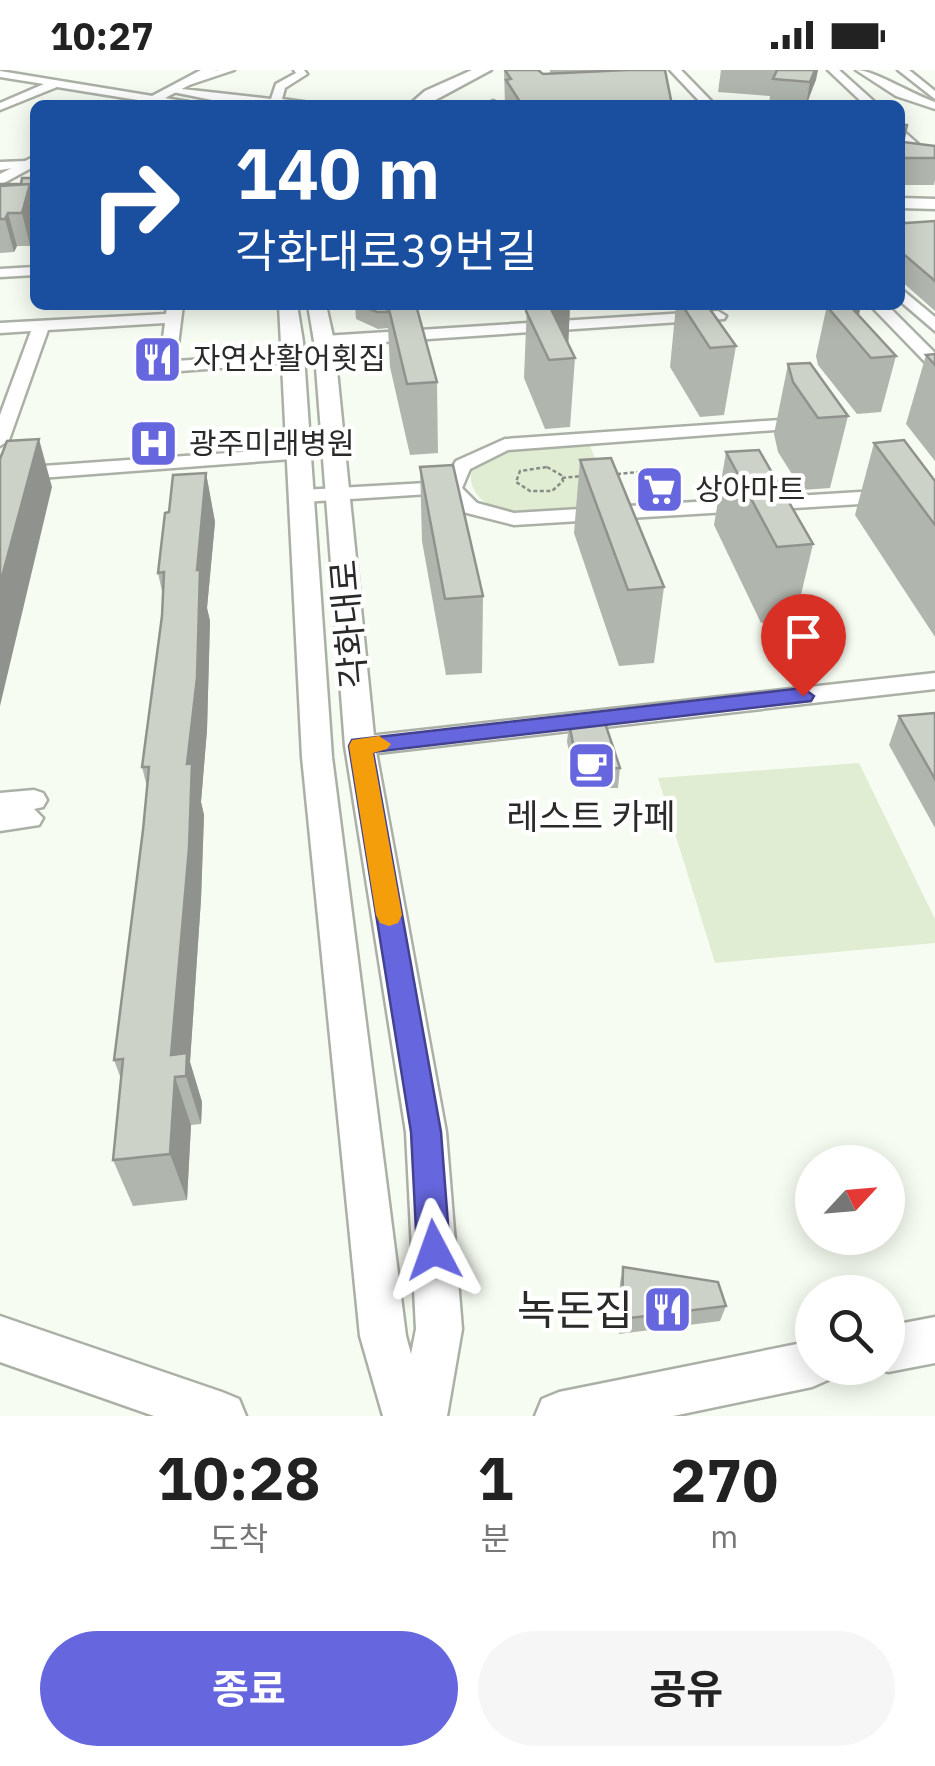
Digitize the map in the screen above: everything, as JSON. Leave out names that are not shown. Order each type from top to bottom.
[{"type":"highway","points":[[424,100],[484,70]]},
{"type":"highway","points":[[400,100],[424,76]]},
{"type":"main road","points":[[152,100],[210,70]]},
{"type":"main road","points":[[0,180],[30,163]]},
{"type":"main road","points":[[905,203],[935,204]]},
{"type":"main road","points":[[905,212],[935,213]]},
{"type":"main road","name":"각화대로","points":[[291,310],[309,346],[336,494],[360,746],[426,1132],[438,1329],[423,1416]]},
{"type":"main road","name":"각화대로","points":[[316,310],[298,454],[316,757],[383,1336],[408,1416]]},
{"type":"main road","points":[[0,1339],[222,1416]]},
{"type":"main road","points":[[905,1346],[935,1340]]},
{"type":"main road","points":[[587,1413],[795,1368]]},
{"type":"street","points":[[1,107],[84,70]]},
{"type":"street","points":[[177,87],[191,70]]},
{"type":"street","points":[[177,87],[229,70]]},
{"type":"street","points":[[276,100],[280,86],[302,74],[300,70]]},
{"type":"street","points":[[675,70],[704,100]]},
{"type":"street","points":[[833,70],[866,100]]},
{"type":"street","points":[[862,70],[900,94],[935,106]]},
{"type":"street","points":[[903,70],[935,96]]},
{"type":"street","points":[[0,74],[139,100]]},
{"type":"street","points":[[177,87],[263,100]]},
{"type":"street","points":[[905,137],[935,166]]},
{"type":"street","points":[[0,166],[30,162]]},
{"type":"street","points":[[0,273],[30,271]]},
{"type":"street","points":[[905,298],[935,326]]},
{"type":"street","points":[[0,328],[174,311],[167,367],[273,359],[273,354],[309,346],[714,310]]},
{"type":"street","points":[[884,310],[926,343],[935,362]]},
{"type":"street","points":[[2,430],[41,326]]},
{"type":"street","points":[[829,422],[524,442],[486,451],[452,474],[451,487],[458,498],[482,510],[505,518],[531,520],[893,496],[935,498]]},
{"type":"street","points":[[0,475],[298,454]]},
{"type":"street","points":[[302,496],[451,487]]},
{"type":"street","points":[[360,746],[935,682]]},
{"type":"street","points":[[0,803],[32,809],[0,821]]},
{"type":"path","points":[[592,437],[608,474],[639,472]]},
{"type":"path","points":[[536,466],[555,470],[562,478],[560,486],[541,492],[521,487],[516,476],[536,466]]},
{"type":"path","points":[[562,478],[593,476]]},
{"type":"green space","points":[[590,446],[616,507],[514,512],[486,503],[472,485],[472,471],[481,461],[497,454],[538,447]]},
{"type":"green space","points":[[859,763],[935,919],[935,943],[715,963],[658,778]]},
{"type":"building","points":[[505,70],[538,70],[543,74],[665,70],[671,100],[519,100],[506,80],[511,79]]},
{"type":"building","points":[[777,70],[815,70],[810,82],[773,79]]},
{"type":"building","points":[[905,142],[935,146],[935,158],[905,158]]},
{"type":"building","points":[[22,178],[30,178],[30,184],[0,186],[0,184],[21,184]]},
{"type":"building","points":[[30,184],[22,213],[8,213],[0,219],[0,186]]},
{"type":"building","points":[[935,221],[935,281],[905,255],[905,222]]},
{"type":"building","points":[[389,310],[417,310],[437,382],[407,384]]},
{"type":"building","points":[[551,310],[575,358],[549,360],[526,311]]},
{"type":"building","points":[[685,310],[711,310],[736,346],[710,348]]},
{"type":"building","points":[[830,310],[854,310],[896,356],[871,358]]},
{"type":"building","points":[[810,363],[848,416],[818,418],[793,382],[788,364]]},
{"type":"building","points":[[39,439],[0,584],[0,459],[7,441]]},
{"type":"building","points":[[904,440],[935,481],[935,525],[874,443]]},
{"type":"building","points":[[759,450],[813,544],[777,547],[726,452]]},
{"type":"building","points":[[611,458],[664,587],[628,590],[580,460]]},
{"type":"building","points":[[453,465],[483,596],[445,599],[420,467]]},
{"type":"building","points":[[206,473],[197,570],[197,678],[187,764],[192,763],[189,848],[171,1055],[187,1053],[186,1076],[175,1077],[170,1154],[113,1160],[123,1059],[114,1060],[149,767],[142,767],[162,616],[164,572],[158,573],[165,513],[169,512],[173,475]]},
{"type":"building","points":[[935,713],[935,779],[899,716]]},
{"type":"building","points":[[604,720],[620,768],[578,769],[569,723]]},
{"type":"building","points":[[623,1267],[718,1282],[726,1306],[622,1319]]},
{"type":"slow traffic","points":[[379,744],[360,746],[389,915]]},
{"type":"place","name":"자연산활어횟집","points":[[158,359]]},
{"type":"place","name":"광주미래병원","points":[[154,444]]},
{"type":"place","name":"상아마트","points":[[660,490]]},
{"type":"place","name":"레스트 카페","points":[[591,765]]},
{"type":"place","name":"녹돈집","points":[[668,1310]]},
{"type":"route","points":[[434,1250],[426,1132],[360,746],[803,696]]}]
